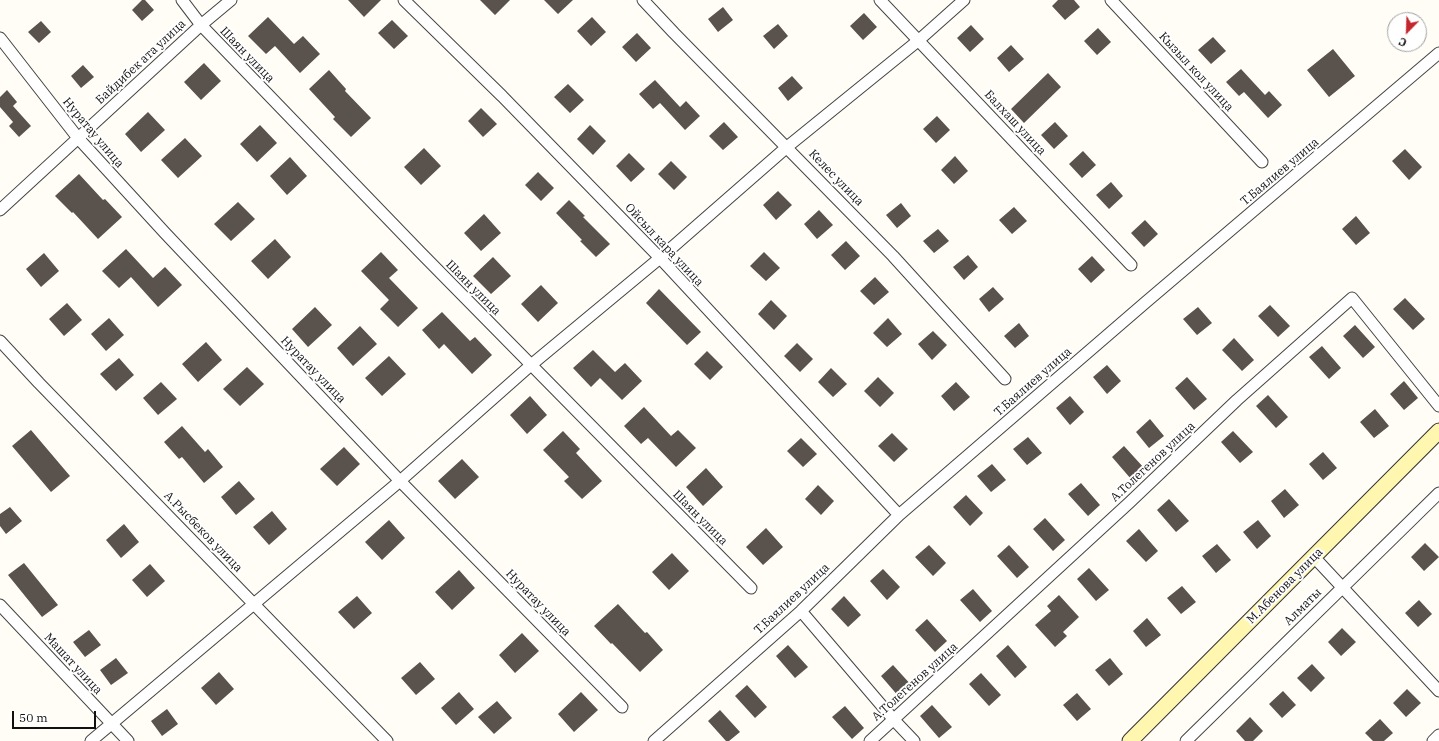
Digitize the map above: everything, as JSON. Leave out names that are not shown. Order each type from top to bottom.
[{"type":"main road","name":"М.Абенова улица","points":[[1130,741],[1439,431]]},
{"type":"street","name":"Шаян улица","points":[[182,0],[200,25],[531,365],[751,588]]},
{"type":"street","name":"Байдибек ата улица","points":[[0,210],[200,25],[231,0]]},
{"type":"street","name":"Ойсыл кара улица","points":[[404,0],[502,96],[660,258],[899,515]]},
{"type":"street","name":"Келес улица","points":[[643,0],[893,256],[1005,379]]},
{"type":"street","name":"Балхаш улица","points":[[880,0],[1131,265]]},
{"type":"street","points":[[91,741],[400,481],[531,365],[660,258],[787,147],[919,40],[964,0]]},
{"type":"street","name":"Кызыл кол улица","points":[[1111,0],[1262,162]]},
{"type":"street","name":"Нуратау улица","points":[[0,38],[78,138],[165,233],[400,481],[622,708]]},
{"type":"street","name":"Т.Баялиев улица","points":[[654,741],[801,611],[899,515],[1439,53]]},
{"type":"street","name":"А.Толегенов улица","points":[[870,741],[1130,502],[1237,400],[1352,298],[1439,406]]},
{"type":"street","name":"А.Рысбеков улица","points":[[0,341],[387,741]]},
{"type":"street","name":"Алматы","points":[[1186,741],[1439,493]]},
{"type":"street","points":[[1314,557],[1439,691]]},
{"type":"street","name":"Машат улица","points":[[0,605],[128,741]]},
{"type":"street","points":[[801,611],[894,720],[914,741]]},
{"type":"street","points":[[1433,741],[1439,735]]},
{"type":"building","points":[[142,0],[145,0],[154,10],[142,21],[132,10]]},
{"type":"building","points":[[348,0],[381,0],[364,17]]},
{"type":"building","points":[[480,0],[510,0],[495,15]]},
{"type":"building","points":[[544,0],[573,0],[558,14]]},
{"type":"building","points":[[1058,0],[1074,0],[1080,7],[1065,20],[1052,6]]},
{"type":"building","points":[[723,7],[733,20],[718,32],[708,19]]},
{"type":"building","points":[[864,13],[877,27],[863,40],[850,26]]},
{"type":"building","points":[[268,17],[294,44],[303,36],[320,54],[300,73],[275,46],[266,54],[248,36]]},
{"type":"building","points":[[592,17],[606,32],[591,46],[577,31]]},
{"type":"building","points":[[392,20],[408,36],[394,49],[378,33]]},
{"type":"building","points":[[41,21],[51,32],[39,43],[28,32]]},
{"type":"building","points":[[778,24],[788,36],[774,49],[763,36]]},
{"type":"building","points":[[971,25],[984,39],[970,52],[957,38]]},
{"type":"building","points":[[1098,28],[1111,42],[1097,55],[1084,41]]},
{"type":"building","points":[[637,33],[651,48],[636,62],[622,47]]},
{"type":"building","points":[[1213,37],[1226,51],[1211,64],[1198,50]]},
{"type":"building","points":[[1011,45],[1024,59],[1009,72],[997,58]]},
{"type":"building","points":[[1333,49],[1355,76],[1329,97],[1307,70]]},
{"type":"building","points":[[204,63],[221,81],[201,100],[184,82]]},
{"type":"building","points":[[83,65],[94,77],[81,88],[71,76]]},
{"type":"building","points":[[1241,69],[1265,95],[1269,91],[1282,105],[1268,118],[1244,92],[1239,96],[1226,82]]},
{"type":"building","points":[[329,70],[346,89],[345,91],[371,118],[351,137],[333,119],[335,117],[309,89]]},
{"type":"building","points":[[1048,73],[1061,87],[1024,123],[1011,109]]},
{"type":"building","points":[[792,76],[803,88],[788,101],[778,88]]},
{"type":"building","points":[[655,80],[680,107],[686,101],[700,116],[685,130],[660,103],[653,109],[639,94]]},
{"type":"building","points":[[568,84],[584,100],[570,113],[554,97]]},
{"type":"building","points":[[7,90],[17,102],[13,106],[31,126],[19,137],[9,126],[13,122],[0,107],[0,97]]},
{"type":"building","points":[[481,108],[497,124],[483,137],[468,121]]},
{"type":"building","points":[[148,112],[165,130],[141,152],[125,134]]},
{"type":"building","points":[[937,116],[950,130],[936,143],[923,129]]},
{"type":"building","points":[[724,122],[738,137],[723,150],[709,136]]},
{"type":"building","points":[[1055,122],[1068,136],[1054,149],[1041,135]]},
{"type":"building","points":[[260,125],[277,143],[257,162],[240,144]]},
{"type":"building","points":[[590,125],[606,141],[593,155],[577,139]]},
{"type":"building","points":[[185,138],[202,156],[178,178],[161,160]]},
{"type":"building","points":[[424,148],[441,166],[421,185],[404,167]]},
{"type":"building","points":[[1405,149],[1422,167],[1409,180],[1392,161]]},
{"type":"building","points":[[1083,151],[1096,165],[1082,178],[1069,164]]},
{"type":"building","points":[[629,153],[645,169],[631,182],[616,166]]},
{"type":"building","points":[[955,156],[968,171],[954,184],[941,170]]},
{"type":"building","points":[[290,157],[307,176],[287,195],[270,176]]},
{"type":"building","points":[[671,161],[687,177],[674,190],[658,174]]},
{"type":"building","points":[[538,172],[554,188],[541,201],[525,185]]},
{"type":"building","points":[[79,174],[103,200],[105,199],[122,217],[98,239],[73,212],[72,213],[55,196]]},
{"type":"building","points":[[1111,182],[1123,196],[1109,209],[1096,195]]},
{"type":"building","points":[[778,191],[792,205],[776,220],[763,205]]},
{"type":"building","points":[[569,200],[585,216],[583,217],[610,244],[596,257],[556,213]]},
{"type":"building","points":[[238,202],[255,219],[231,241],[214,224]]},
{"type":"building","points":[[901,203],[911,216],[897,228],[886,215]]},
{"type":"building","points":[[1014,207],[1027,221],[1012,234],[999,220]]},
{"type":"building","points":[[819,210],[833,225],[817,239],[804,224]]},
{"type":"building","points":[[484,214],[501,233],[481,251],[464,233]]},
{"type":"building","points":[[1356,216],[1370,233],[1356,245],[1342,229]]},
{"type":"building","points":[[1145,220],[1158,234],[1144,247],[1131,233]]},
{"type":"building","points":[[938,229],[949,241],[934,253],[923,241]]},
{"type":"building","points":[[275,239],[291,257],[268,279],[251,261]]},
{"type":"building","points":[[846,241],[860,256],[845,270],[831,255]]},
{"type":"building","points":[[126,249],[153,278],[165,267],[182,285],[158,307],[131,277],[119,288],[102,271]]},
{"type":"building","points":[[381,252],[398,270],[389,278],[418,308],[398,327],[380,309],[389,300],[361,271]]},
{"type":"building","points":[[764,252],[780,268],[766,281],[750,266]]},
{"type":"building","points":[[44,253],[59,271],[41,287],[26,269]]},
{"type":"building","points":[[968,255],[978,267],[964,280],[953,267]]},
{"type":"building","points":[[1092,256],[1105,270],[1091,283],[1078,269]]},
{"type":"building","points":[[493,257],[511,276],[491,294],[473,276]]},
{"type":"building","points":[[875,277],[889,292],[874,305],[860,291]]},
{"type":"building","points":[[541,285],[558,303],[538,322],[521,304]]},
{"type":"building","points":[[993,287],[1004,299],[989,312],[979,299]]},
{"type":"building","points":[[659,289],[701,332],[687,345],[646,303]]},
{"type":"building","points":[[1405,298],[1425,319],[1413,330],[1393,309]]},
{"type":"building","points":[[771,300],[787,316],[774,330],[758,314]]},
{"type":"building","points":[[67,303],[82,320],[64,336],[49,319]]},
{"type":"building","points":[[1270,305],[1290,326],[1278,337],[1258,316]]},
{"type":"building","points":[[315,307],[332,325],[308,347],[292,329]]},
{"type":"building","points":[[1198,307],[1212,323],[1197,335],[1183,319]]},
{"type":"building","points":[[442,312],[470,341],[475,337],[492,355],[472,374],[444,344],[439,349],[422,330]]},
{"type":"building","points":[[109,318],[124,335],[106,351],[91,334]]},
{"type":"building","points":[[888,318],[902,334],[887,347],[873,333]]},
{"type":"building","points":[[1019,323],[1029,336],[1015,348],[1004,336]]},
{"type":"building","points":[[1355,325],[1375,347],[1363,358],[1343,336]]},
{"type":"building","points":[[360,326],[377,344],[353,366],[337,348]]},
{"type":"building","points":[[933,331],[947,345],[932,360],[918,344]]},
{"type":"building","points":[[1234,338],[1254,360],[1242,371],[1222,350]]},
{"type":"building","points":[[206,342],[222,360],[198,382],[182,364]]},
{"type":"building","points":[[797,343],[813,359],[800,372],[784,356]]},
{"type":"building","points":[[1322,346],[1341,368],[1329,379],[1309,357]]},
{"type":"building","points":[[593,350],[615,372],[625,363],[642,381],[622,400],[600,378],[591,387],[573,368]]},
{"type":"building","points":[[707,351],[723,367],[710,380],[694,364]]},
{"type":"building","points":[[389,356],[406,374],[382,396],[365,378]]},
{"type":"building","points":[[119,358],[134,375],[116,391],[100,374]]},
{"type":"building","points":[[1107,365],[1121,381],[1107,394],[1093,377]]},
{"type":"building","points":[[247,367],[264,384],[240,406],[223,389]]},
{"type":"building","points":[[831,368],[847,384],[833,397],[818,382]]},
{"type":"building","points":[[878,377],[894,393],[880,407],[864,391]]},
{"type":"building","points":[[1187,377],[1207,399],[1194,410],[1175,388]]},
{"type":"building","points":[[1404,381],[1418,398],[1404,410],[1390,394]]},
{"type":"building","points":[[161,382],[177,399],[158,415],[143,398]]},
{"type":"building","points":[[956,382],[970,397],[954,411],[941,396]]},
{"type":"building","points":[[1268,395],[1288,417],[1276,428],[1256,406]]},
{"type":"building","points":[[530,396],[547,415],[527,434],[510,415]]},
{"type":"building","points":[[1070,396],[1084,412],[1070,425],[1056,408]]},
{"type":"building","points":[[644,407],[671,436],[678,430],[696,448],[676,467],[648,438],[641,444],[624,426]]},
{"type":"building","points":[[1375,409],[1389,426],[1374,438],[1360,422]]},
{"type":"building","points":[[1150,419],[1164,436],[1149,448],[1136,432]]},
{"type":"building","points":[[182,426],[205,452],[208,449],[223,467],[204,483],[182,457],[179,459],[164,442]]},
{"type":"building","points":[[31,430],[70,476],[51,492],[12,446]]},
{"type":"building","points":[[563,431],[580,449],[576,453],[602,481],[582,499],[564,481],[569,477],[543,450]]},
{"type":"building","points":[[1233,431],[1253,452],[1240,463],[1221,442]]},
{"type":"building","points":[[892,433],[908,449],[894,462],[878,446]]},
{"type":"building","points":[[1028,437],[1042,453],[1027,465],[1013,449]]},
{"type":"building","points":[[801,438],[817,454],[803,467],[787,451]]},
{"type":"building","points":[[1124,446],[1144,468],[1131,479],[1112,457]]},
{"type":"building","points":[[344,447],[360,464],[337,486],[320,469]]},
{"type":"building","points":[[1323,452],[1337,468],[1323,480],[1309,464]]},
{"type":"building","points":[[462,459],[479,477],[455,499],[438,481]]},
{"type":"building","points":[[992,464],[1006,480],[991,492],[977,476]]},
{"type":"building","points":[[706,468],[723,487],[703,506],[686,487]]},
{"type":"building","points":[[239,481],[255,499],[236,515],[221,497]]},
{"type":"building","points":[[1081,483],[1100,505],[1088,516],[1068,494]]},
{"type":"building","points":[[818,485],[834,501],[821,515],[805,499]]},
{"type":"building","points":[[1285,489],[1299,505],[1284,518],[1271,501]]},
{"type":"building","points":[[966,495],[983,513],[970,526],[953,507]]},
{"type":"building","points":[[1169,499],[1189,521],[1176,532],[1157,510]]},
{"type":"building","points":[[10,507],[22,521],[6,534],[0,526],[0,514]]},
{"type":"building","points":[[272,511],[287,529],[269,545],[253,527]]},
{"type":"building","points":[[1045,518],[1065,540],[1053,551],[1033,529]]},
{"type":"building","points":[[389,520],[405,538],[382,560],[365,542]]},
{"type":"building","points":[[1258,520],[1271,536],[1257,549],[1243,532]]},
{"type":"building","points":[[124,524],[139,542],[121,558],[106,540]]},
{"type":"building","points":[[766,528],[783,547],[763,565],[746,547]]},
{"type":"building","points":[[1139,529],[1158,551],[1146,562],[1126,541]]},
{"type":"building","points":[[1425,543],[1439,557],[1424,571],[1411,557]]},
{"type":"building","points":[[1217,544],[1231,560],[1216,573],[1202,556]]},
{"type":"building","points":[[929,545],[946,563],[933,576],[915,557]]},
{"type":"building","points":[[1009,545],[1029,567],[1017,578],[997,556]]},
{"type":"building","points":[[672,553],[689,571],[669,590],[652,572]]},
{"type":"building","points":[[24,563],[58,605],[42,617],[8,575]]},
{"type":"building","points":[[150,564],[165,581],[147,597],[132,580]]},
{"type":"building","points":[[1089,568],[1109,590],[1096,601],[1077,579]]},
{"type":"building","points":[[883,569],[900,587],[887,600],[870,581]]},
{"type":"building","points":[[459,570],[475,588],[452,610],[435,592]]},
{"type":"building","points":[[1182,586],[1196,602],[1181,614],[1167,598]]},
{"type":"building","points":[[973,589],[992,611],[980,622],[960,600]]},
{"type":"building","points":[[1059,595],[1079,617],[1063,632],[1067,636],[1055,647],[1035,625],[1051,611],[1047,606]]},
{"type":"building","points":[[357,596],[372,613],[354,629],[338,612]]},
{"type":"building","points":[[844,596],[861,615],[848,627],[831,609]]},
{"type":"building","points":[[1419,600],[1432,614],[1418,627],[1405,613]]},
{"type":"building","points":[[618,604],[663,650],[640,672],[594,626]]},
{"type":"building","points":[[1147,618],[1161,635],[1146,647],[1133,631]]},
{"type":"building","points":[[927,619],[947,641],[935,652],[915,630]]},
{"type":"building","points":[[1342,628],[1356,642],[1341,656],[1328,642]]},
{"type":"building","points":[[89,630],[101,645],[85,657],[73,642]]},
{"type":"building","points":[[522,633],[539,651],[515,673],[499,655]]},
{"type":"building","points":[[788,645],[808,667],[795,678],[776,656]]},
{"type":"building","points":[[1008,645],[1027,667],[1015,678],[996,656]]},
{"type":"building","points":[[116,658],[128,673],[111,685],[100,670]]},
{"type":"building","points":[[1110,658],[1123,674],[1109,686],[1095,670]]},
{"type":"building","points":[[420,662],[435,679],[416,695],[401,678]]},
{"type":"building","points":[[1312,664],[1325,678],[1311,692],[1297,678]]},
{"type":"building","points":[[893,665],[913,687],[900,698],[881,676]]},
{"type":"building","points":[[219,672],[234,689],[216,705],[201,688]]},
{"type":"building","points":[[981,673],[1001,695],[989,706],[969,684]]},
{"type":"building","points":[[747,685],[767,707],[755,718],[735,696]]},
{"type":"building","points":[[1407,689],[1421,703],[1406,717],[1393,703]]},
{"type":"building","points":[[1283,691],[1296,705],[1282,718],[1269,704]]},
{"type":"building","points":[[459,692],[474,709],[456,725],[441,708]]},
{"type":"building","points":[[581,692],[598,710],[574,732],[558,714]]},
{"type":"building","points":[[1077,693],[1091,709],[1077,721],[1063,705]]},
{"type":"building","points":[[497,701],[512,718],[494,734],[478,717]]},
{"type":"building","points":[[932,705],[952,727],[939,738],[920,716]]},
{"type":"building","points":[[845,706],[864,728],[852,739],[832,717]]},
{"type":"building","points":[[167,709],[178,724],[162,736],[151,721]]},
{"type":"building","points":[[720,710],[740,732],[729,741],[726,741],[708,721]]},
{"type":"building","points":[[1250,717],[1263,731],[1253,741],[1245,741],[1236,731]]},
{"type":"building","points":[[1380,719],[1393,733],[1384,741],[1373,741],[1365,733]]}]
